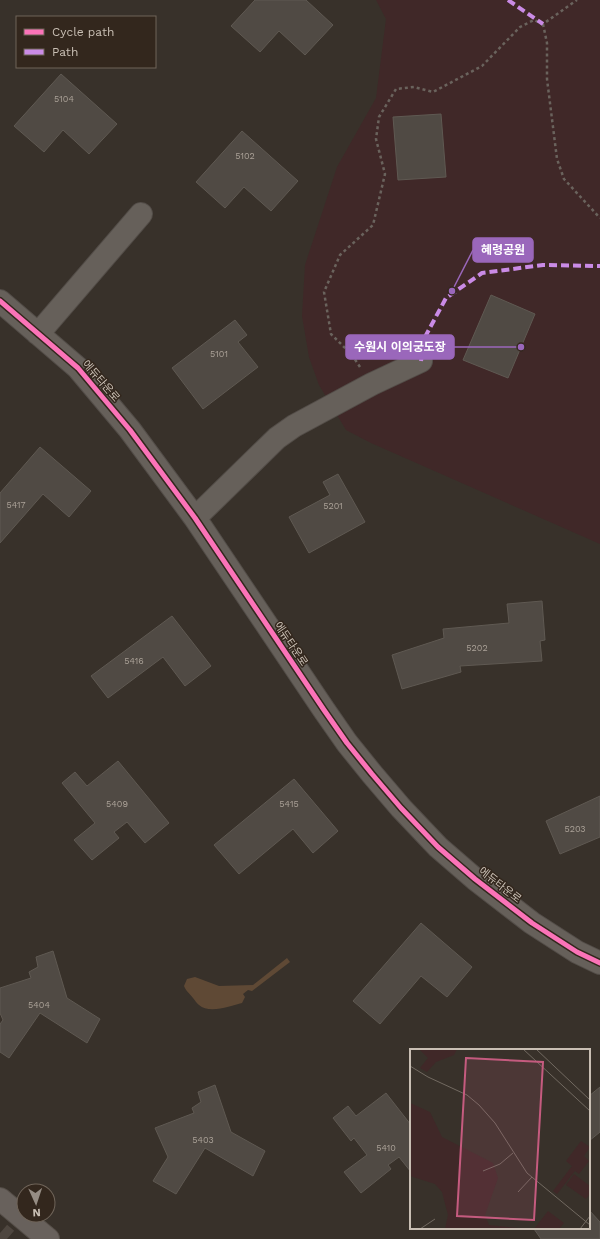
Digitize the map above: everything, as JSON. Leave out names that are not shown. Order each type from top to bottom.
[{"type":"main road","points":[[0,1199],[48,1239]]},
{"type":"street","points":[[38,334],[141,214]]},
{"type":"street","name":"에듀타운로","points":[[0,300],[78,368],[130,430],[195,518],[347,742],[372,774],[402,808],[438,847],[475,879],[532,923],[577,952],[600,963]]},
{"type":"street","points":[[195,518],[277,438],[294,426],[372,384],[421,362]]},
{"type":"path","points":[[544,24],[577,0]]},
{"type":"path","points":[[372,384],[352,355],[331,334],[324,292],[340,255],[373,225],[385,174],[376,139],[379,117],[396,89],[414,87],[432,92],[482,66],[520,27],[534,20],[544,24]]},
{"type":"path","points":[[544,24],[548,43],[547,79],[557,159],[564,179],[600,218]]},
{"type":"shaded area","points":[[376,0],[600,0],[600,544],[371,443],[346,430],[319,385],[309,357],[302,316],[305,265],[337,167],[376,98],[386,19]]},
{"type":"shaded area","points":[[287,958],[290,962],[252,991],[248,990],[243,994],[245,997],[242,1003],[232,1006],[214,1009],[203,1008],[197,1003],[184,986],[187,979],[195,977],[219,986],[253,985]]},
{"type":"building","points":[[255,0],[306,0],[333,25],[305,55],[279,31],[260,52],[231,26]]},
{"type":"building","points":[[61,74],[117,124],[89,154],[63,130],[44,152],[14,126]]},
{"type":"building","points":[[441,114],[446,177],[398,180],[393,117]]},
{"type":"building","points":[[242,131],[298,181],[271,211],[244,187],[225,208],[196,182]]},
{"type":"building","points":[[491,295],[535,314],[508,378],[463,360]]},
{"type":"building","points":[[235,320],[247,335],[238,342],[258,367],[203,409],[172,368]]},
{"type":"building","points":[[40,447],[91,491],[69,517],[43,494],[0,543],[0,493]]},
{"type":"building","points":[[338,474],[365,522],[309,553],[289,517],[330,495],[323,482]]},
{"type":"building","points":[[542,601],[545,640],[540,641],[542,661],[460,666],[461,672],[402,689],[392,655],[444,638],[443,629],[509,623],[507,604]]},
{"type":"building","points":[[172,616],[211,666],[185,686],[163,657],[108,698],[91,676]]},
{"type":"building","points":[[118,761],[169,823],[145,843],[127,822],[114,832],[119,838],[92,860],[74,840],[95,823],[62,783],[75,772],[87,786]]},
{"type":"building","points":[[294,779],[338,831],[313,853],[293,829],[239,874],[214,845]]},
{"type":"building","points":[[600,796],[600,837],[560,854],[546,821]]},
{"type":"building","points":[[421,923],[472,967],[447,997],[421,976],[380,1024],[353,1001]]},
{"type":"building","points":[[53,951],[67,998],[100,1019],[87,1043],[40,1013],[9,1058],[0,1052],[0,1024],[3,1020],[0,1013],[0,988],[31,978],[29,972],[38,967],[36,957]]},
{"type":"building","points":[[215,1085],[231,1132],[265,1151],[253,1176],[205,1148],[176,1194],[153,1181],[168,1157],[155,1128],[194,1113],[192,1108],[201,1102],[198,1092]]},
{"type":"building","points":[[600,1087],[600,1132],[590,1140],[590,1095]]},
{"type":"building","points":[[386,1093],[410,1124],[410,1171],[399,1157],[388,1165],[391,1169],[361,1193],[344,1172],[367,1155],[354,1138],[351,1141],[333,1118],[348,1106],[356,1116]]},
{"type":"building","points":[[590,1211],[600,1222],[600,1239],[541,1239],[534,1229],[590,1229]]},
{"type":"tunnel","points":[[0,1233],[7,1239]]},
{"type":"marked path","points":[[508,0],[543,24]]},
{"type":"marked path","points":[[421,361],[425,337],[446,298],[482,273],[543,265],[600,266]]},
{"type":"cycle path","points":[[0,301],[78,368],[130,430],[195,518],[347,743],[401,808],[438,847],[475,879],[532,923],[577,952],[600,963]]},
{"type":"place","name":"혜령공원","points":[[452,291]]},
{"type":"place","name":"수원시 이의궁도장","points":[[521,347]]}]
